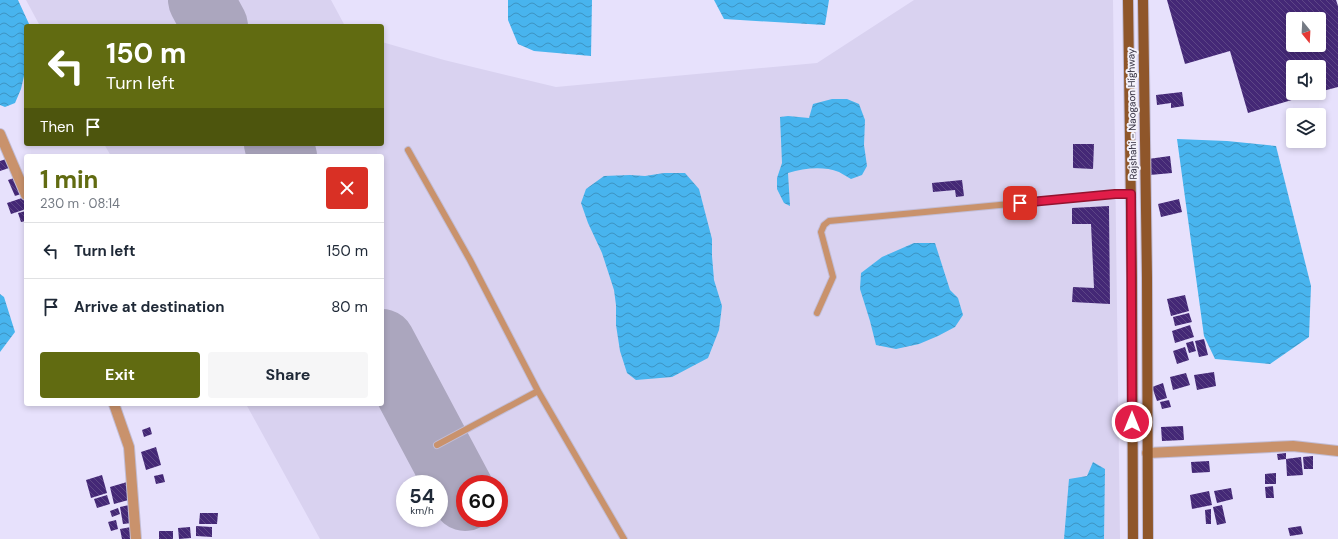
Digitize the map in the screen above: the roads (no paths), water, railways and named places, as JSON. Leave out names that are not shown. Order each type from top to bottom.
[{"type":"main road","name":"Rajshahi - Naogaon Highway","points":[[1128,0],[1131,194],[1133,539]]},
{"type":"main road","name":"Rajshahi - Naogaon Highway","points":[[1143,0],[1147,278],[1146,453],[1148,539]]},
{"type":"street","points":[[0,134],[24,190]]},
{"type":"street","points":[[115,406],[129,447],[136,539]]},
{"type":"street","points":[[1146,453],[1293,446],[1338,451]]},
{"type":"lane","points":[[408,150],[470,260],[538,391],[624,539]]},
{"type":"lane","points":[[817,313],[833,277],[821,232],[824,225],[829,221],[1131,194]]},
{"type":"lane","points":[[436,445],[538,391]]},
{"type":"water","points":[[0,0],[18,0],[29,24],[24,24],[24,76],[21,89],[15,103],[5,107],[0,105]]},
{"type":"water","points":[[508,0],[592,0],[591,56],[534,51],[518,44],[508,20]]},
{"type":"water","points":[[714,0],[829,0],[825,25],[724,19]]},
{"type":"water","points":[[832,99],[847,99],[859,104],[865,120],[864,145],[867,166],[862,175],[851,179],[839,172],[820,168],[788,173],[790,206],[784,203],[777,189],[777,178],[782,163],[780,117],[788,116],[809,118],[813,104]]},
{"type":"water","points":[[1177,139],[1227,141],[1276,146],[1311,286],[1309,337],[1270,364],[1215,359],[1204,336]]},
{"type":"water","points":[[664,173],[685,173],[699,189],[712,239],[714,280],[722,306],[719,330],[708,358],[672,377],[636,380],[627,373],[620,351],[616,325],[614,290],[602,253],[588,223],[581,203],[586,189],[604,176],[645,176]]},
{"type":"water","points":[[914,243],[935,243],[950,290],[958,298],[963,315],[955,327],[919,344],[896,349],[876,345],[860,289],[861,273],[882,257]]},
{"type":"water","points":[[0,294],[4,297],[15,332],[0,352]]},
{"type":"water","points":[[1093,462],[1105,469],[1104,539],[1064,539],[1069,479],[1087,476]]}]
